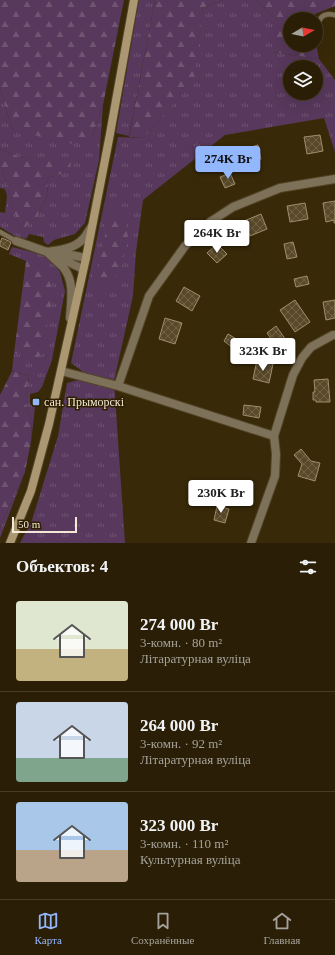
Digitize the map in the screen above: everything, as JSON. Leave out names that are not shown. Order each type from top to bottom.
[{"type":"main road","points":[[10,543],[31,491],[49,424],[86,258],[134,0]]},
{"type":"street","points":[[118,386],[149,296],[186,246],[210,222],[233,207],[280,188],[335,179]]},
{"type":"street","points":[[47,252],[76,246],[83,239],[92,225]]},
{"type":"street","points":[[16,241],[47,252],[83,269]]},
{"type":"street","points":[[47,252],[61,252],[86,258]]},
{"type":"street","points":[[47,252],[64,268],[69,277],[72,292],[69,334]]},
{"type":"street","points":[[251,543],[275,476],[276,454],[274,436],[293,375],[302,358],[311,347],[335,335]]},
{"type":"street","points":[[61,371],[118,386],[274,436]]},
{"type":"lane","points":[[323,15],[335,15]]},
{"type":"lane","points":[[0,232],[16,241]]},
{"type":"green space","points":[[0,0],[124,0],[103,105],[92,137],[69,144],[12,129],[0,88]]},
{"type":"green space","points":[[139,0],[155,0],[129,136],[116,133]]},
{"type":"green space","points":[[155,0],[223,0],[203,8],[194,81],[143,138],[129,137]]},
{"type":"green space","points":[[223,0],[257,0],[273,17],[273,52],[320,60],[283,60],[283,100],[323,100],[323,64],[335,80],[335,152],[324,118],[225,135],[143,200],[136,252],[133,296],[114,381],[125,543],[20,543],[32,520],[58,436],[67,383],[82,379],[82,371],[71,363],[118,137],[143,138],[193,81],[203,8]]},
{"type":"green space","points":[[257,0],[335,0],[335,6],[320,12],[283,12],[283,52],[318,52],[319,59],[273,52],[273,17]]},
{"type":"green space","points":[[0,88],[12,129],[92,137],[103,105],[99,160],[85,223],[75,234],[54,240],[48,245],[44,242],[43,237],[29,234],[27,238],[24,239],[13,235],[0,227],[0,212],[5,213],[7,196],[5,189],[0,188],[0,168],[2,168],[20,230],[37,217],[47,196],[48,178],[69,171],[70,164],[20,157],[0,149]]},
{"type":"green space","points":[[0,149],[20,157],[71,163],[70,171],[48,178],[47,196],[37,217],[20,231],[2,168],[0,168]]},
{"type":"green space","points":[[110,213],[117,214],[125,220],[128,237],[122,266],[109,286],[99,293],[96,287],[100,258]]},
{"type":"green space","points":[[12,247],[49,256],[60,272],[65,291],[52,360],[42,387],[38,392],[30,394],[30,404],[35,407],[31,442],[32,419],[25,404],[29,376],[12,371],[14,353],[20,353],[45,261],[26,261],[9,254]]},
{"type":"green space","points":[[26,261],[45,261],[50,284],[51,303],[42,354],[32,363],[22,361],[20,353],[14,353]]},
{"type":"green space","points":[[12,371],[29,376],[25,404],[32,419],[31,442],[25,472],[0,527],[0,395]]},
{"type":"green space","points":[[25,472],[2,533],[0,538],[0,527]]},
{"type":"building","points":[[320,135],[323,151],[307,154],[304,137]]},
{"type":"building","points":[[258,145],[261,159],[249,162],[247,148]]},
{"type":"building","points":[[230,173],[235,184],[225,188],[220,177]]},
{"type":"building","points":[[335,201],[335,223],[334,220],[326,222],[323,203]]},
{"type":"building","points":[[305,203],[308,219],[290,222],[287,206]]},
{"type":"building","points":[[261,214],[267,229],[250,236],[244,221]]},
{"type":"building","points":[[2,238],[11,242],[8,250],[0,246]]},
{"type":"building","points":[[293,242],[297,257],[287,259],[284,244]]},
{"type":"building","points":[[217,244],[227,254],[217,263],[207,253]]},
{"type":"building","points":[[307,276],[309,284],[296,287],[294,279]]},
{"type":"building","points":[[184,287],[200,296],[192,311],[176,301]]},
{"type":"building","points":[[295,300],[310,322],[295,332],[280,310]]},
{"type":"building","points":[[335,300],[335,318],[326,320],[323,302]]},
{"type":"building","points":[[165,318],[182,323],[175,344],[159,339]]},
{"type":"building","points":[[276,326],[286,340],[276,346],[267,333]]},
{"type":"building","points":[[228,334],[238,340],[233,348],[224,341]]},
{"type":"building","points":[[257,360],[273,364],[269,383],[253,379]]},
{"type":"building","points":[[328,379],[330,402],[316,402],[316,400],[313,400],[313,392],[315,392],[314,380]]},
{"type":"building","points":[[244,405],[261,407],[259,418],[243,415]]},
{"type":"building","points":[[301,449],[311,461],[320,463],[315,481],[298,476],[302,464],[294,455]]},
{"type":"building","points":[[217,506],[229,509],[225,523],[214,520]]},
{"type":"place","name":"сан. Прыморскі","points":[[36,402]]}]
